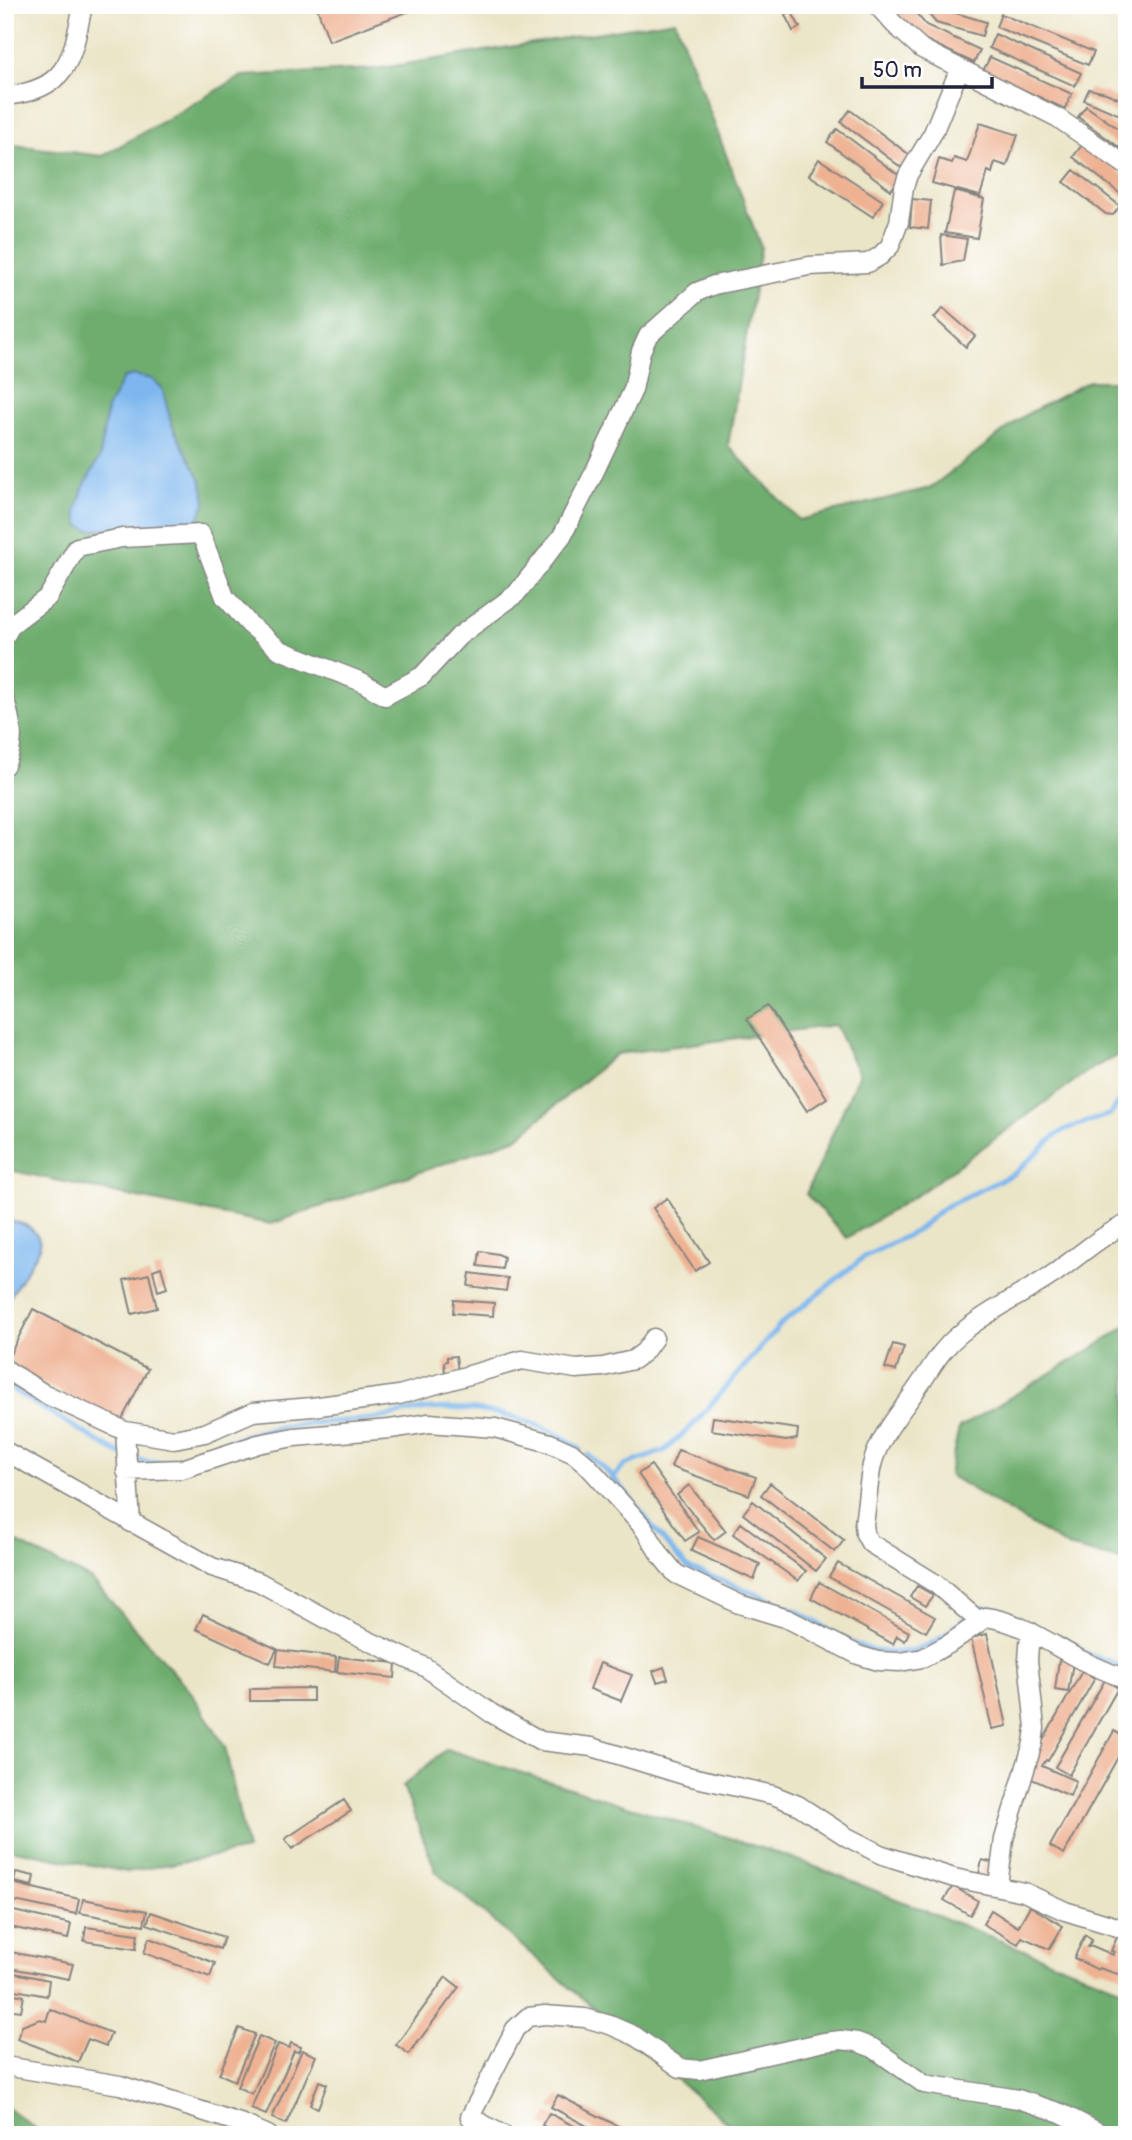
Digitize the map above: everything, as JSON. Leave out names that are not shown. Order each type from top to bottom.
[{"type":"street","points":[[5,96],[40,87],[54,80],[64,69],[72,57],[83,5]]},
{"type":"street","points":[[877,5],[922,50],[1065,122],[1127,166]]},
{"type":"street","points":[[5,636],[12,624],[48,597],[77,547],[122,538],[201,534],[225,597],[249,624],[280,650],[362,682],[385,696],[422,676],[459,636],[516,594],[562,536],[633,390],[641,351],[648,336],[697,292],[714,285],[809,266],[868,263],[890,246],[899,222],[908,175],[933,133],[960,68]]},
{"type":"street","points":[[5,700],[13,744],[5,765]]},
{"type":"street","points":[[1127,1224],[1105,1234],[1053,1274],[979,1319],[959,1334],[936,1358],[878,1450],[872,1464],[864,1524],[870,1543],[936,1584],[973,1614],[995,1618],[1030,1631],[1081,1660],[1127,1679]]},
{"type":"street","points":[[126,1468],[182,1469],[258,1444],[294,1437],[390,1429],[411,1410],[522,1360],[576,1369],[603,1367],[633,1360],[644,1353],[654,1338]]},
{"type":"street","points":[[5,1369],[125,1438],[174,1439],[205,1433],[253,1412],[312,1407],[411,1410],[495,1427],[550,1443],[574,1454],[587,1465],[643,1527],[676,1574],[738,1604],[788,1619],[858,1655],[878,1661],[900,1662],[923,1658],[949,1644],[973,1614]]},
{"type":"street","points":[[125,1438],[131,1523]]},
{"type":"street","points":[[5,1451],[212,1567],[259,1582],[354,1634],[425,1667],[491,1713],[541,1741],[592,1747],[687,1776],[773,1795],[798,1805],[847,1837],[880,1854],[954,1878],[1024,1892],[1065,1911],[1127,1930]]},
{"type":"street","points":[[998,1886],[1004,1839],[1035,1728],[1028,1660],[1030,1631]]},
{"type":"street","points":[[503,2135],[470,2117],[515,2029],[528,2017],[545,2015],[585,2018],[610,2025],[635,2036],[680,2068],[699,2070],[824,2042],[857,2042],[873,2049],[924,2084],[1018,2099],[1061,2113],[1104,2135]]},
{"type":"street","points":[[5,2067],[120,2085],[267,2134]]},
{"type":"green space","points":[[675,20],[761,247],[728,446],[799,520],[930,488],[1025,415],[1089,381],[1127,381],[1127,1051],[1091,1069],[920,1193],[847,1238],[806,1194],[859,1074],[835,1025],[616,1054],[517,1138],[271,1224],[5,1169],[5,144],[102,156],[242,76],[375,69]]},
{"type":"green space","points":[[1127,1325],[1127,1562],[1068,1547],[949,1475],[959,1428]]},
{"type":"green space","points":[[5,1541],[18,1543],[92,1580],[191,1692],[225,1747],[247,1850],[127,1872],[5,1848]]},
{"type":"green space","points":[[446,1749],[793,1858],[1127,1991],[1127,2135],[741,2135],[436,1872],[403,1786]]},
{"type":"green space","points":[[5,2106],[44,2135],[5,2135]]},
{"type":"water","points":[[133,375],[152,379],[162,388],[172,426],[201,480],[206,501],[195,526],[90,530],[80,526],[76,512],[83,488],[100,457],[107,409],[123,378]]},
{"type":"water","points":[[5,1221],[29,1227],[37,1236],[40,1248],[5,1305]]},
{"type":"building","points":[[316,5],[423,5],[423,6],[329,41]]},
{"type":"building","points":[[889,5],[909,5],[926,25],[980,50],[974,63],[915,35]]},
{"type":"building","points":[[921,5],[939,5],[942,9],[986,22],[982,36],[936,23]]},
{"type":"building","points":[[791,11],[800,27],[793,31],[785,15]]},
{"type":"building","points":[[1001,14],[1094,52],[1088,65],[996,27]]},
{"type":"building","points":[[995,34],[1081,73],[1075,86],[989,48]]},
{"type":"building","points":[[990,57],[1072,94],[1065,109],[983,71]]},
{"type":"building","points":[[1089,89],[1127,102],[1127,118],[1084,100]]},
{"type":"building","points":[[1086,106],[1127,135],[1127,153],[1078,117]]},
{"type":"building","points":[[850,110],[911,156],[902,168],[841,122]]},
{"type":"building","points":[[980,123],[1018,135],[1007,166],[995,162],[992,173],[988,171],[980,196],[932,183],[939,159],[952,163],[954,158],[967,162]]},
{"type":"building","points":[[837,129],[901,177],[891,190],[827,142]]},
{"type":"building","points":[[1082,145],[1127,178],[1127,199],[1073,157]]},
{"type":"building","points":[[819,159],[883,201],[873,217],[809,175]]},
{"type":"building","points":[[1074,170],[1120,206],[1113,215],[1106,214],[1064,182]]},
{"type":"building","points":[[954,191],[984,199],[977,238],[945,233]]},
{"type":"building","points":[[912,199],[931,201],[928,229],[910,227]]},
{"type":"building","points":[[941,235],[967,239],[963,261],[943,265]]},
{"type":"building","points":[[943,308],[975,336],[966,347],[934,318]]},
{"type":"building","points":[[768,1006],[827,1098],[807,1111],[747,1019]]},
{"type":"building","points":[[667,1198],[709,1262],[695,1271],[653,1208]]},
{"type":"building","points":[[480,1251],[504,1257],[502,1269],[478,1266]]},
{"type":"building","points":[[161,1267],[167,1288],[158,1291],[153,1270]]},
{"type":"building","points":[[470,1273],[508,1278],[506,1291],[468,1286]]},
{"type":"building","points":[[149,1274],[157,1308],[132,1314],[124,1280]]},
{"type":"building","points":[[454,1300],[494,1303],[493,1316],[453,1313]]},
{"type":"building","points":[[33,1309],[148,1369],[120,1423],[5,1364]]},
{"type":"building","points":[[893,1344],[904,1347],[896,1371],[885,1368]]},
{"type":"building","points":[[456,1356],[458,1372],[445,1373],[444,1362],[447,1357]]},
{"type":"building","points":[[713,1417],[798,1429],[797,1439],[786,1441],[711,1430]]},
{"type":"building","points":[[678,1450],[756,1477],[749,1495],[671,1467]]},
{"type":"building","points":[[651,1465],[699,1532],[685,1541],[638,1474]]},
{"type":"building","points":[[770,1483],[844,1540],[835,1552],[761,1495]]},
{"type":"building","points":[[689,1485],[726,1531],[714,1540],[677,1495]]},
{"type":"building","points":[[753,1501],[826,1559],[816,1571],[743,1514]]},
{"type":"building","points":[[741,1523],[806,1571],[798,1581],[733,1534]]},
{"type":"building","points":[[698,1537],[760,1564],[754,1580],[691,1551]]},
{"type":"building","points":[[838,1563],[935,1617],[926,1632],[829,1577]]},
{"type":"building","points":[[819,1582],[909,1632],[905,1641],[897,1636],[893,1644],[811,1598]]},
{"type":"building","points":[[917,1586],[933,1595],[925,1606],[910,1597]]},
{"type":"building","points":[[203,1614],[277,1649],[270,1663],[196,1629]]},
{"type":"building","points":[[987,1634],[1007,1726],[992,1729],[971,1638]]},
{"type":"building","points":[[278,1650],[336,1657],[335,1672],[276,1666]]},
{"type":"building","points":[[339,1657],[396,1663],[395,1678],[337,1672]]},
{"type":"building","points":[[1059,1660],[1073,1663],[1068,1692],[1055,1690]]},
{"type":"building","points":[[600,1663],[632,1675],[621,1701],[590,1689]]},
{"type":"building","points":[[664,1667],[668,1679],[657,1682],[653,1671]]},
{"type":"building","points":[[1082,1671],[1095,1678],[1048,1761],[1042,1766],[1076,1781],[1070,1796],[1027,1777],[1032,1760]]},
{"type":"building","points":[[1105,1680],[1118,1688],[1069,1775],[1055,1767]]},
{"type":"building","points":[[313,1688],[313,1701],[250,1701],[250,1689]]},
{"type":"building","points":[[1114,1731],[1127,1738],[1127,1741],[1064,1854],[1050,1846]]},
{"type":"building","points":[[344,1800],[351,1811],[292,1849],[285,1839]]},
{"type":"building","points":[[982,1860],[995,1863],[992,1877],[979,1874]]},
{"type":"building","points":[[16,1872],[34,1876],[32,1886],[14,1882]]},
{"type":"building","points":[[8,1882],[79,1899],[76,1914],[5,1899]]},
{"type":"building","points":[[953,1886],[978,1901],[970,1915],[944,1900]]},
{"type":"building","points":[[83,1899],[147,1911],[144,1925],[80,1913]]},
{"type":"building","points":[[1030,1906],[1063,1926],[1049,1949],[1022,1937],[1018,1944],[983,1924],[991,1910],[1018,1927]]},
{"type":"building","points":[[5,1909],[71,1924],[68,1939],[5,1926]]},
{"type":"building","points":[[151,1912],[224,1937],[220,1949],[147,1924]]},
{"type":"building","points":[[86,1927],[138,1934],[136,1949],[84,1941]]},
{"type":"building","points":[[1085,1935],[1092,1940],[1087,1948],[1090,1945],[1113,1955],[1114,1952],[1111,1951],[1117,1937],[1127,1941],[1127,1977],[1099,1968],[1098,1970],[1074,1958]]},
{"type":"building","points":[[149,1938],[215,1963],[210,1977],[144,1953]]},
{"type":"building","points":[[5,1951],[73,1964],[69,1979],[5,1967]]},
{"type":"building","points":[[5,1971],[49,1980],[47,1996],[5,1988]]},
{"type":"building","points":[[446,1977],[459,1987],[409,2054],[396,2045]]},
{"type":"building","points":[[5,1992],[24,1996],[21,2011],[5,2009]]},
{"type":"building","points":[[50,2009],[111,2033],[106,2046],[88,2039],[78,2062],[17,2039],[22,2026],[40,2019],[46,2021]]},
{"type":"building","points":[[239,2028],[255,2034],[235,2081],[219,2074]]},
{"type":"building","points":[[259,2036],[275,2043],[252,2094],[237,2087]]},
{"type":"building","points":[[291,2043],[301,2047],[298,2052],[294,2051],[266,2115],[251,2109],[278,2044],[289,2048]]},
{"type":"building","points":[[302,2050],[316,2056],[286,2124],[272,2118]]},
{"type":"building","points":[[319,2081],[327,2084],[318,2108],[310,2105]]},
{"type":"building","points":[[558,2095],[635,2135],[604,2135],[551,2107]]},
{"type":"building","points":[[549,2113],[591,2135],[560,2135],[542,2125]]},
{"type":"waterway","points":[[612,1479],[625,1465],[664,1451],[693,1425],[782,1323],[864,1257],[916,1231],[943,1208],[1015,1173],[1066,1129],[1111,1114],[1127,1088]]},
{"type":"waterway","points":[[5,1384],[113,1450],[146,1461],[182,1459],[239,1438],[280,1427],[456,1408],[523,1420],[544,1428],[580,1449]]},
{"type":"waterway","points":[[588,1455],[616,1481],[689,1568],[794,1610],[851,1643],[890,1653],[918,1649],[943,1636],[966,1616]]},
{"type":"waterway","points":[[973,1609],[996,1609],[1019,1618]]},
{"type":"waterway","points":[[1068,1643],[1090,1655],[1127,1668]]}]
